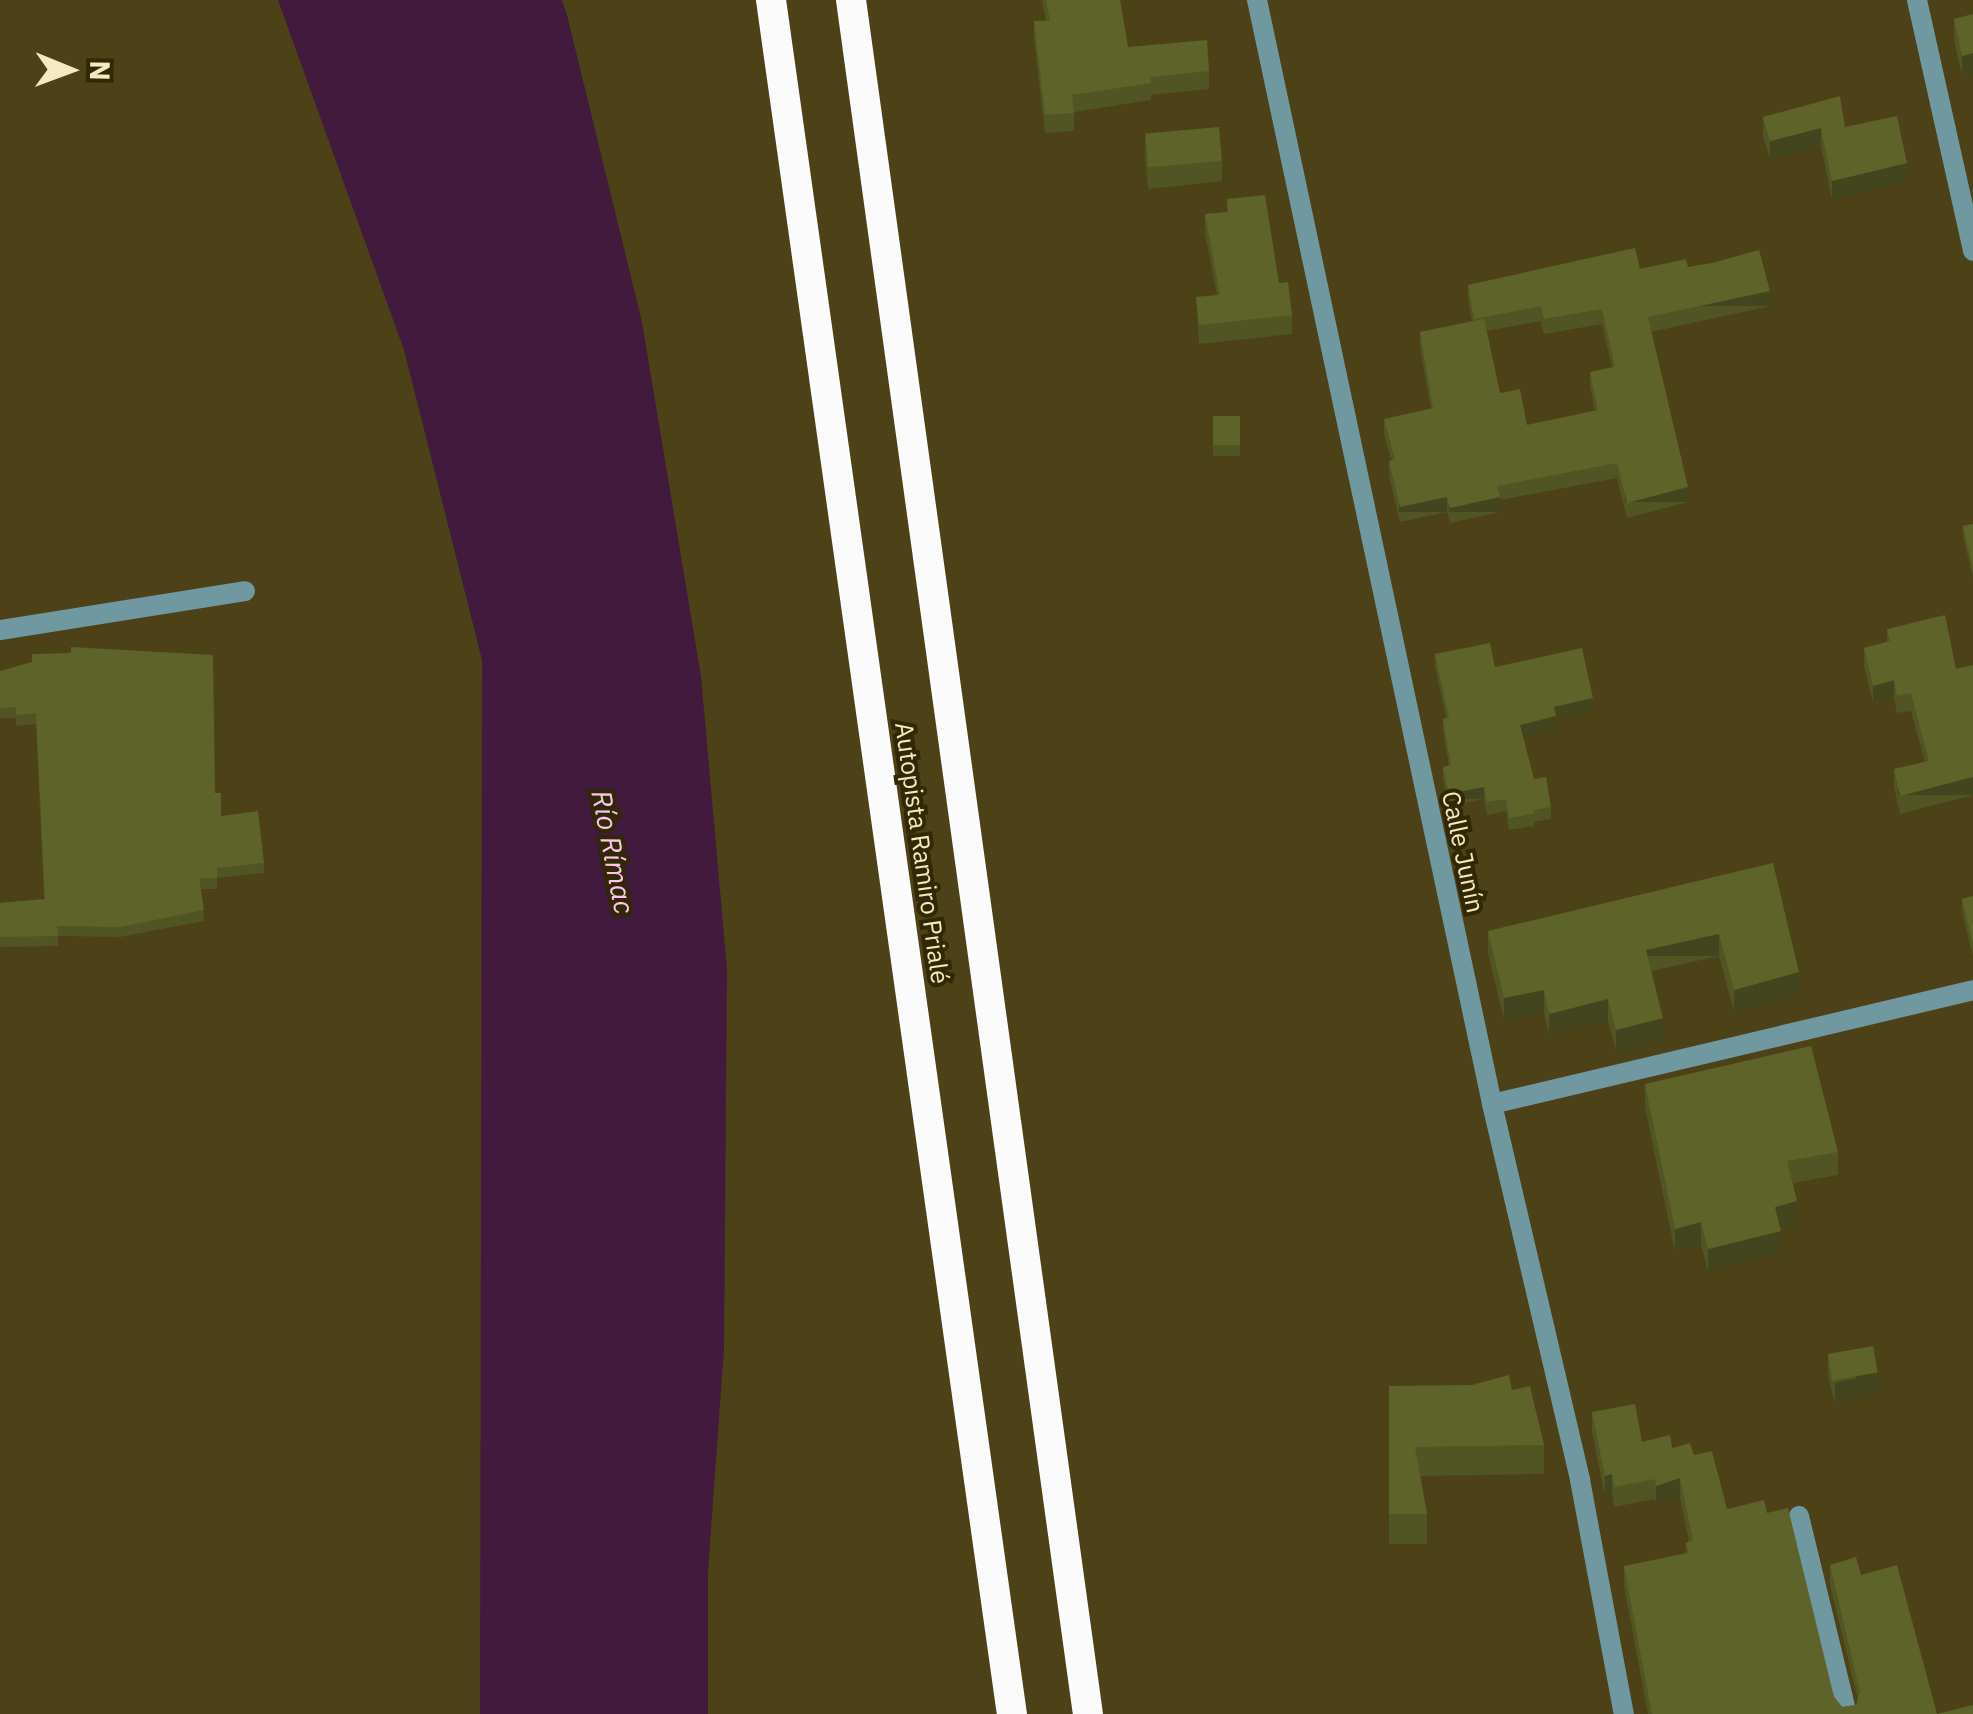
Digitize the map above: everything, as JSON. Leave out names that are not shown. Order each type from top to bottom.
[{"type":"highway","name":"Autopista Ramiro Prialé","points":[[771,0],[1012,1714]]},
{"type":"highway","name":"Autopista Ramiro Prialé","points":[[851,0],[1088,1714]]},
{"type":"street","name":"Calle Junín","points":[[1256,0],[1492,1104],[1580,1480],[1624,1714]]},
{"type":"street","points":[[1917,0],[1973,251]]},
{"type":"street","points":[[0,630],[245,591]]},
{"type":"street","points":[[1492,1104],[1973,990]]},
{"type":"street","points":[[1800,1516],[1847,1714]]},
{"type":"water","name":"Río Rímac","points":[[278,0],[562,0],[567,15],[642,322],[701,676],[727,969],[724,1349],[708,1571],[708,1714],[480,1714],[482,660],[404,350]]},
{"type":"building","points":[[1046,0],[1120,0],[1128,47],[1207,40],[1209,71],[1151,77],[1151,83],[1072,95],[1074,113],[1045,115],[1034,21],[1050,21]]},
{"type":"building","points":[[1973,14],[1973,53],[1962,56],[1954,19]]},
{"type":"building","points":[[1840,96],[1845,127],[1897,116],[1907,163],[1832,181],[1821,128],[1770,141],[1763,117]]},
{"type":"building","points":[[1219,127],[1222,161],[1148,167],[1145,133]]},
{"type":"building","points":[[1265,195],[1279,283],[1288,282],[1292,315],[1199,325],[1196,297],[1220,295],[1205,214],[1228,212],[1227,199]]},
{"type":"building","points":[[1635,248],[1640,269],[1686,259],[1688,267],[1759,250],[1770,291],[1648,317],[1688,487],[1627,503],[1617,463],[1497,486],[1500,497],[1450,508],[1447,497],[1400,507],[1389,461],[1395,460],[1384,419],[1433,408],[1420,332],[1484,319],[1500,393],[1520,389],[1527,425],[1598,410],[1590,372],[1615,367],[1602,309],[1544,319],[1541,306],[1474,319],[1468,285]]},
{"type":"building","points":[[1213,416],[1240,416],[1240,445],[1213,445]]},
{"type":"building","points":[[1973,524],[1973,568],[1963,526]]},
{"type":"building","points":[[1945,615],[1956,669],[1973,665],[1973,777],[1900,796],[1894,769],[1929,761],[1911,693],[1897,696],[1894,680],[1873,686],[1864,648],[1890,641],[1887,629]]},
{"type":"building","points":[[1490,643],[1495,667],[1582,648],[1593,698],[1554,707],[1556,716],[1520,725],[1534,779],[1546,777],[1551,807],[1534,810],[1534,814],[1509,818],[1506,799],[1487,802],[1484,787],[1449,794],[1443,767],[1451,765],[1443,719],[1449,718],[1435,654]]},
{"type":"building","points":[[71,647],[213,655],[215,793],[221,793],[221,816],[258,811],[264,863],[217,868],[217,878],[199,878],[204,910],[120,927],[57,926],[58,936],[0,937],[0,903],[45,899],[36,713],[16,715],[16,707],[0,708],[0,671],[32,662],[32,654],[71,653]]},
{"type":"building","points":[[1773,863],[1799,972],[1734,990],[1719,934],[1646,950],[1663,1018],[1616,1030],[1608,999],[1549,1014],[1544,990],[1504,998],[1488,931]]},
{"type":"building","points":[[1973,896],[1973,943],[1962,899]]},
{"type":"building","points":[[1811,1046],[1838,1152],[1787,1161],[1797,1201],[1775,1207],[1781,1231],[1708,1249],[1701,1222],[1675,1229],[1645,1084]]},
{"type":"building","points":[[1873,1346],[1878,1373],[1832,1381],[1828,1354]]},
{"type":"building","points":[[1509,1375],[1512,1390],[1530,1386],[1544,1445],[1415,1447],[1427,1514],[1389,1514],[1389,1386],[1472,1385]]},
{"type":"building","points":[[1635,1404],[1642,1442],[1670,1435],[1672,1448],[1690,1443],[1694,1455],[1712,1451],[1727,1509],[1764,1500],[1767,1513],[1788,1508],[1834,1697],[1842,1707],[1856,1705],[1860,1692],[1830,1565],[1856,1557],[1861,1575],[1897,1565],[1937,1714],[1652,1714],[1624,1566],[1689,1553],[1686,1543],[1693,1540],[1680,1478],[1656,1486],[1655,1479],[1614,1487],[1612,1474],[1605,1476],[1592,1412]]},
{"type":"building","points":[[1973,1705],[1973,1714],[1937,1714]]}]
